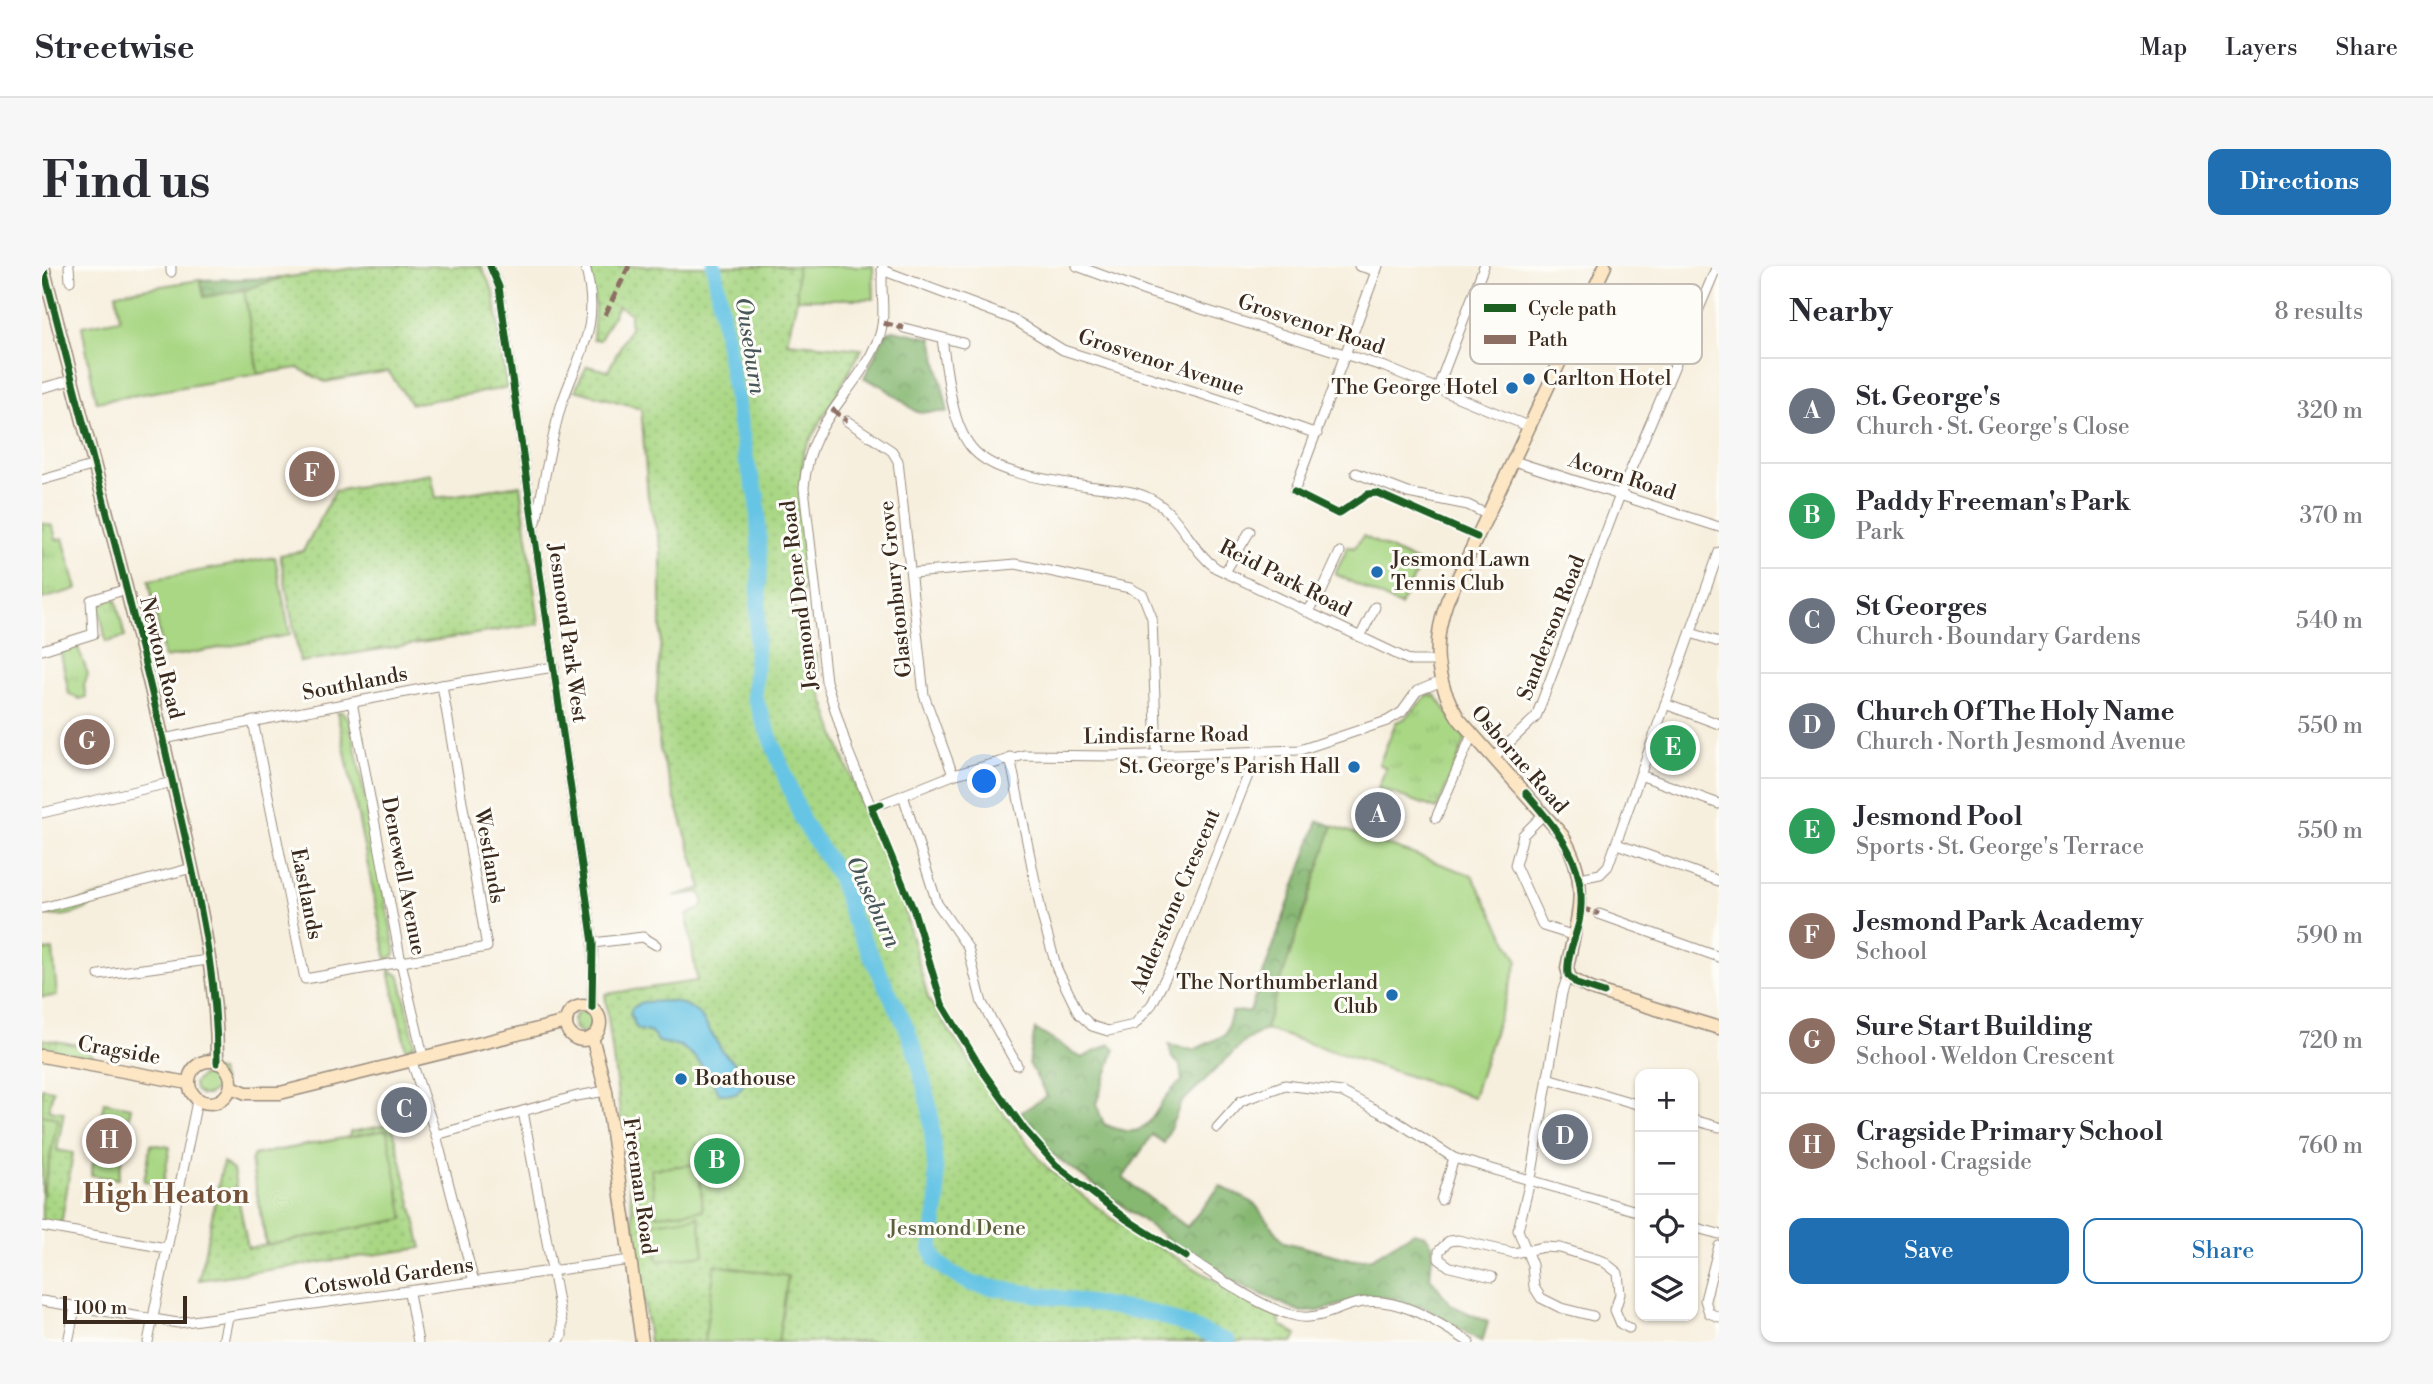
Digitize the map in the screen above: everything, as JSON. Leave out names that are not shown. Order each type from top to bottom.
[{"type":"street","name":"Newton Road","points":[[43,266],[127,589],[192,867],[217,1023],[217,1063]]},
{"type":"street","points":[[69,266],[70,281]]},
{"type":"street","name":"Jesmond Park West","points":[[490,266],[499,287],[593,943],[592,1008]]},
{"type":"street","points":[[534,530],[562,405],[586,342],[592,314],[585,266]]},
{"type":"street","name":"Grosvenor Road","points":[[1077,266],[1106,278],[1346,353],[1438,387],[1530,427]]},
{"type":"street","points":[[1106,278],[1111,266]]},
{"type":"street","points":[[1294,492],[1377,269],[1359,266]]},
{"type":"street","points":[[1476,284],[1483,266]]},
{"type":"street","name":"Osborne Road","points":[[1597,284],[1605,266]]},
{"type":"street","name":"Sanderson Road","points":[[1702,301],[1717,266]]},
{"type":"street","name":"Jesmond Dene Road","points":[[876,806],[848,751],[825,681],[804,488],[808,458],[816,436],[872,352],[883,323],[882,268]]},
{"type":"street","name":"Grosvenor Avenue","points":[[882,268],[1013,319],[1063,351],[1227,402],[1317,435]]},
{"type":"street","points":[[1438,387],[1470,301]]},
{"type":"street","points":[[904,328],[962,343]]},
{"type":"street","name":"Reid Park Road","points":[[942,338],[958,424],[967,443],[982,459],[1013,474],[1133,493],[1151,499],[1175,519],[1208,563],[1411,661],[1436,661]]},
{"type":"street","name":"Osborne Road","points":[[1559,364],[1441,619],[1436,661],[1440,682],[1452,708],[1472,735],[1544,814],[1567,844],[1580,878],[1581,908],[1568,975]]},
{"type":"street","name":"Sanderson Road","points":[[1493,758],[1536,717],[1620,495],[1675,364]]},
{"type":"street","points":[[42,388],[72,380]]},
{"type":"street","name":"Glastonbury Grove","points":[[847,421],[892,451],[898,461],[913,573],[924,695],[953,775]]},
{"type":"street","name":"Acorn Road","points":[[1514,461],[1719,527]]},
{"type":"street","points":[[42,480],[95,466]]},
{"type":"street","points":[[1356,473],[1408,493],[1468,505],[1488,515]]},
{"type":"street","points":[[527,477],[546,474]]},
{"type":"street","points":[[1225,572],[1250,531]]},
{"type":"street","points":[[1307,612],[1322,591],[1340,552]]},
{"type":"street","points":[[1580,878],[1604,871],[1616,844],[1718,558]]},
{"type":"street","points":[[913,573],[1016,564],[1130,588],[1143,595],[1152,618],[1157,755]]},
{"type":"street","points":[[42,650],[93,634],[90,600],[127,589]]},
{"type":"street","points":[[1360,637],[1375,607]]},
{"type":"street","points":[[1691,633],[1719,642]]},
{"type":"street","name":"Southlands","points":[[163,739],[442,685],[554,667]]},
{"type":"street","name":"Lindisfarne Road","points":[[876,806],[953,775],[1010,757],[1300,750],[1377,725],[1402,712],[1417,691],[1440,682]]},
{"type":"street","name":"Westlands","points":[[401,962],[487,947],[442,685]]},
{"type":"street","name":"Denewell Avenue","points":[[352,702],[417,1058],[474,1282]]},
{"type":"street","points":[[1665,704],[1719,724]]},
{"type":"street","name":"Eastlands","points":[[253,721],[305,979],[401,962]]},
{"type":"street","points":[[1436,818],[1472,735]]},
{"type":"street","name":"Adderstone Crescent","points":[[1010,757],[1042,916],[1062,983],[1085,1021],[1100,1029],[1116,1031],[1140,1021],[1163,985],[1249,773],[1252,752]]},
{"type":"street","points":[[1640,775],[1719,804]]},
{"type":"street","points":[[42,813],[173,782]]},
{"type":"street","points":[[903,795],[937,903],[968,948],[982,1003],[1017,1065]]},
{"type":"street","points":[[1544,814],[1523,835],[1514,865],[1543,926],[1575,936]]},
{"type":"street","points":[[1616,844],[1719,881]]},
{"type":"street","points":[[42,908],[192,867]]},
{"type":"street","points":[[1599,914],[1719,957]]},
{"type":"street","points":[[593,943],[643,937],[656,945]]},
{"type":"street","points":[[99,975],[208,960]]},
{"type":"street","points":[[1568,975],[1573,981],[1591,989],[1719,1028]]},
{"type":"street","points":[[1568,975],[1562,993],[1530,1181],[1518,1230],[1532,1265],[1534,1287],[1541,1297],[1561,1308],[1592,1316]]},
{"type":"street","points":[[582,1006],[592,1008],[600,1023],[592,1037],[577,1038],[569,1032],[566,1022],[573,1009],[582,1006]]},
{"type":"street","points":[[232,1087],[246,1093],[280,1093],[566,1022]]},
{"type":"street","name":"Freeman Road","points":[[592,1037],[606,1091],[642,1342]]},
{"type":"street","name":"Cragside","points":[[42,1056],[188,1083]]},
{"type":"street","points":[[197,1101],[188,1090],[194,1069],[217,1063],[230,1072],[232,1087]]},
{"type":"street","points":[[1547,1079],[1635,1104]]},
{"type":"street","points":[[1217,1128],[1241,1101],[1285,1085],[1342,1092],[1393,1119],[1454,1158],[1635,1211]]},
{"type":"street","points":[[197,1101],[222,1097],[232,1087]]},
{"type":"street","points":[[436,1135],[606,1091]]},
{"type":"street","points":[[148,1342],[197,1101]]},
{"type":"street","points":[[523,1111],[562,1324],[562,1336],[558,1342]]},
{"type":"street","points":[[1698,1121],[1719,1127]]},
{"type":"street","points":[[1440,1200],[1454,1158]]},
{"type":"street","points":[[42,1226],[166,1248]]},
{"type":"street","points":[[1698,1228],[1719,1234]]},
{"type":"street","points":[[1492,1277],[1446,1265],[1440,1259],[1439,1251],[1453,1240],[1508,1252],[1553,1246],[1609,1264],[1620,1280],[1616,1316],[1629,1328]]},
{"type":"street","points":[[1719,1246],[1704,1303],[1709,1313],[1719,1317]]},
{"type":"street","points":[[1186,1257],[1258,1300],[1296,1316],[1313,1317],[1363,1302],[1386,1302],[1423,1315],[1469,1342]]},
{"type":"street","name":"Cotswold Gardens","points":[[42,1301],[152,1321],[178,1323],[409,1293],[630,1260]]},
{"type":"street","points":[[409,1293],[418,1342]]},
{"type":"street","points":[[68,1342],[75,1308]]},
{"type":"street","points":[[223,1342],[228,1317]]},
{"type":"green space","points":[[370,266],[481,266],[494,293],[507,388],[411,404],[388,371],[325,382],[298,368],[258,374],[244,290],[281,278]]},
{"type":"green space","name":"Jesmond Dene","points":[[589,266],[797,266],[797,299],[787,342],[862,349],[804,451],[799,507],[807,583],[795,605],[797,635],[816,655],[822,696],[842,754],[903,904],[928,998],[1004,1113],[1047,1168],[1122,1226],[1280,1318],[1280,1325],[1297,1335],[1293,1342],[649,1342],[605,994],[697,981],[687,915],[700,909],[704,903],[700,892],[674,896],[702,888],[660,750],[656,702],[661,637],[661,548],[648,497],[641,408],[575,390],[587,366],[608,371],[630,328],[630,313],[618,306],[600,340],[593,339],[595,305]]},
{"type":"green space","points":[[797,266],[873,266],[874,299],[797,299]]},
{"type":"green space","points":[[281,278],[282,285],[250,327],[244,290],[204,297],[200,280]]},
{"type":"green space","points":[[200,280],[204,297],[244,290],[258,374],[96,402],[82,326],[120,319],[116,293]]},
{"type":"green space","points":[[893,330],[932,338],[948,412],[917,412],[882,386],[864,378],[885,334]]},
{"type":"green space","points":[[431,474],[436,498],[520,485],[539,624],[300,662],[280,555],[303,551],[335,491]]},
{"type":"green space","points":[[42,523],[53,526],[56,540],[63,538],[77,589],[42,599]]},
{"type":"green space","name":"Jesmond Lawn Tennis Club","points":[[1363,536],[1421,564],[1400,606],[1335,574],[1348,546],[1354,548]]},
{"type":"green space","points":[[275,557],[290,635],[164,658],[149,580]]},
{"type":"green space","points":[[111,598],[116,600],[125,637],[106,642],[99,607]]},
{"type":"green space","points":[[77,645],[88,674],[84,686],[86,697],[80,699],[69,694],[61,654],[67,648]]},
{"type":"green space","points":[[1428,695],[1436,696],[1466,739],[1437,809],[1378,788],[1386,768],[1379,764],[1396,722],[1404,719]]},
{"type":"green space","points":[[337,712],[342,712],[350,721],[395,948],[395,954],[387,961]]},
{"type":"green space","points":[[1318,821],[1333,826],[1265,1029],[1245,1041],[1181,1103],[1164,1143],[1152,1135],[1123,1178],[1187,1227],[1220,1186],[1254,1203],[1284,1242],[1354,1260],[1372,1258],[1414,1232],[1425,1235],[1433,1245],[1430,1277],[1451,1305],[1488,1322],[1482,1342],[1420,1305],[1416,1307],[1388,1298],[1370,1296],[1319,1311],[1301,1312],[1234,1282],[1185,1252],[1051,1153],[1020,1113],[1047,1096],[1029,1063],[1035,1029],[1082,1058],[1110,1044],[1115,1049],[1096,1104],[1104,1124],[1121,1130],[1134,1131],[1143,1128],[1182,1081],[1180,1065],[1172,1058],[1169,1045],[1194,1050],[1225,1035],[1232,1012],[1250,1011]]},
{"type":"green space","name":"The Northumberland Club","points":[[1333,826],[1472,875],[1518,961],[1473,1097],[1265,1029]]},
{"type":"green space","points":[[104,894],[92,905],[76,913],[59,916],[42,913]]},
{"type":"green space","points":[[53,950],[57,996],[42,997],[42,951]]},
{"type":"green space","points":[[389,970],[400,976],[415,1044],[406,1050]]},
{"type":"green space","points":[[580,1011],[588,1011],[595,1018],[595,1026],[588,1033],[580,1033],[573,1026],[573,1018]]},
{"type":"green space","points":[[43,1039],[84,1046],[95,1058],[42,1048]]},
{"type":"green space","points":[[208,1070],[220,1071],[223,1085],[208,1095],[201,1095],[195,1090],[194,1083]]},
{"type":"green space","points":[[42,1088],[53,1090],[49,1110],[64,1112],[57,1150],[73,1153],[61,1225],[42,1222]]},
{"type":"green space","points":[[104,1102],[131,1107],[126,1134],[99,1129]]},
{"type":"green space","points":[[42,1115],[58,1118],[42,1197]]},
{"type":"green space","points":[[392,1124],[422,1248],[199,1280],[223,1162],[233,1170],[248,1248],[266,1245],[251,1161],[254,1155],[349,1137],[350,1132]]},
{"type":"green space","points":[[387,1130],[404,1219],[267,1245],[251,1161],[254,1155]]},
{"type":"green space","points":[[151,1144],[170,1147],[163,1185],[144,1181]]},
{"type":"green space","points":[[96,1147],[123,1152],[118,1179],[91,1175]]},
{"type":"green space","points":[[698,1164],[703,1210],[656,1215],[651,1169]]},
{"type":"green space","points":[[699,1217],[704,1255],[658,1261],[653,1223]]},
{"type":"green space","points":[[715,1265],[788,1276],[778,1342],[704,1342]]},
{"type":"water","points":[[672,1001],[688,1006],[700,1015],[723,1052],[741,1069],[744,1084],[736,1094],[720,1094],[696,1058],[680,1046],[659,1042],[651,1033],[637,1029],[630,1014],[632,1008],[643,1002]]},
{"type":"waterway","name":"Ouseburn","points":[[714,266],[746,460],[757,496],[760,565],[754,696],[803,822],[838,875],[853,919],[907,1029],[918,1059],[930,1110],[938,1199],[931,1249],[936,1261],[972,1284],[1157,1314],[1228,1342]]},
{"type":"marked path","points":[[605,315],[629,266]]},
{"type":"marked path","points":[[883,323],[904,328]]},
{"type":"marked path","points":[[832,409],[847,421]]},
{"type":"marked path","points":[[1581,908],[1599,914]]},
{"type":"cycle path","points":[[43,266],[142,651],[196,885],[209,956],[217,1063]]},
{"type":"cycle path","points":[[490,266],[499,287],[593,943],[592,1008]]},
{"type":"cycle path","points":[[1294,492],[1338,514],[1368,494],[1377,493],[1477,537]]},
{"type":"cycle path","points":[[1526,793],[1560,836],[1576,867],[1580,884],[1579,922],[1570,955],[1568,975],[1577,984],[1604,993]]},
{"type":"cycle path","points":[[881,804],[871,807],[914,911],[942,1004],[984,1073],[1024,1129],[1056,1165],[1126,1219],[1186,1257]]},
{"type":"place","name":"Carlton Hotel","points":[[1529,379]]},
{"type":"place","name":"The George Hotel","points":[[1512,388]]},
{"type":"place","name":"Jesmond Park Academy","points":[[312,474]]},
{"type":"place","name":"Jesmond Lawn Tennis Club","points":[[1377,572]]},
{"type":"place","name":"Sure Start Building","points":[[87,742]]},
{"type":"place","name":"Jesmond Pool","points":[[1673,748]]},
{"type":"place","name":"St. George's Parish Hall","points":[[1354,767]]},
{"type":"place","name":"St. George's","points":[[1378,815]]},
{"type":"place","name":"The Northumberland Club","points":[[1392,995]]},
{"type":"place","name":"Boathouse","points":[[681,1079]]},
{"type":"place","name":"St Georges","points":[[404,1110]]},
{"type":"place","name":"Church Of The Holy Name","points":[[1565,1137]]},
{"type":"place","name":"Cragside Primary School","points":[[109,1141]]},
{"type":"place","name":"Paddy Freeman's Park","points":[[717,1161]]},
{"type":"district","name":"High Heaton","points":[[166,1194]]}]
